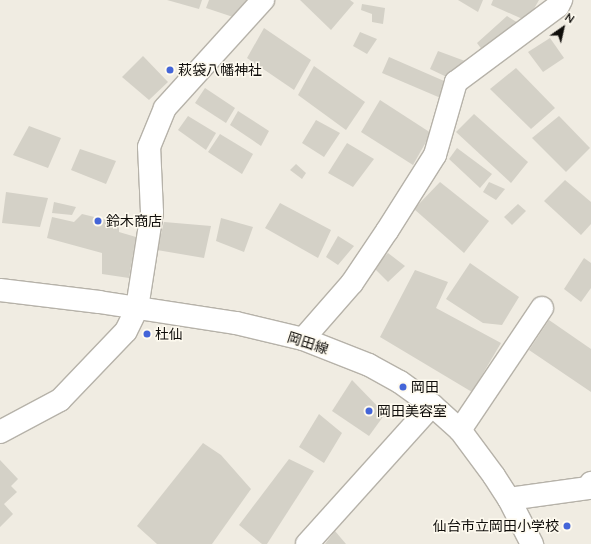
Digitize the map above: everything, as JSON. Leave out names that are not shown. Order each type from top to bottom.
[{"type":"street","points":[[0,432],[60,400],[126,331],[137,308],[152,212],[149,147],[154,134],[165,108],[263,0]]},
{"type":"street","points":[[303,339],[352,283],[435,155],[456,82],[558,6],[561,0]]},
{"type":"street","name":"岡田線","points":[[0,290],[236,323],[303,339],[369,365],[400,382],[432,405],[460,430],[510,499],[532,544]]},
{"type":"street","points":[[460,430],[542,308]]},
{"type":"street","points":[[308,544],[432,405]]},
{"type":"street","points":[[510,499],[588,488],[591,483]]},
{"type":"building","points":[[167,0],[202,0],[199,9]]},
{"type":"building","points":[[209,0],[250,0],[239,19],[206,8]]},
{"type":"building","points":[[300,0],[350,0],[354,3],[331,30]]},
{"type":"building","points":[[458,0],[483,0],[478,12]]},
{"type":"building","points":[[493,0],[539,0],[527,21],[491,5]]},
{"type":"building","points":[[362,4],[385,8],[383,24],[372,22],[372,14],[361,10]]},
{"type":"building","points":[[507,16],[523,26],[486,55],[477,43]]},
{"type":"building","points":[[264,28],[311,60],[294,90],[247,58]]},
{"type":"building","points":[[360,32],[377,39],[367,54],[353,46]]},
{"type":"building","points":[[550,38],[564,58],[543,72],[528,52]]},
{"type":"building","points":[[438,51],[465,61],[453,80],[430,69]]},
{"type":"building","points":[[143,56],[168,82],[149,100],[122,77]]},
{"type":"building","points":[[389,57],[451,84],[443,99],[382,73]]},
{"type":"building","points":[[314,66],[365,102],[346,130],[298,95]]},
{"type":"building","points":[[516,68],[555,108],[531,129],[490,89]]},
{"type":"building","points":[[205,88],[235,108],[226,123],[195,103]]},
{"type":"building","points":[[380,100],[431,133],[413,165],[361,132]]},
{"type":"building","points":[[238,111],[269,131],[261,146],[230,125]]},
{"type":"building","points":[[474,114],[528,162],[511,183],[456,132]]},
{"type":"building","points":[[188,116],[216,133],[206,150],[178,130]]},
{"type":"building","points":[[559,116],[590,148],[566,172],[532,138]]},
{"type":"building","points":[[316,120],[340,133],[324,157],[302,143]]},
{"type":"building","points":[[29,126],[61,138],[48,168],[13,155]]},
{"type":"building","points":[[220,134],[253,154],[242,174],[208,152]]},
{"type":"building","points":[[347,143],[374,159],[353,187],[328,173]]},
{"type":"building","points":[[457,148],[492,174],[480,188],[449,159]]},
{"type":"building","points":[[80,149],[116,161],[106,184],[71,170]]},
{"type":"building","points":[[296,164],[306,173],[302,179],[290,170]]},
{"type":"building","points":[[565,180],[591,202],[591,224],[581,235],[544,201]]},
{"type":"building","points":[[440,182],[489,221],[464,253],[414,209]]},
{"type":"building","points":[[489,182],[505,189],[496,200],[483,192]]},
{"type":"building","points":[[6,192],[48,198],[40,227],[2,223]]},
{"type":"building","points":[[54,202],[76,207],[72,215],[52,213]]},
{"type":"building","points":[[280,203],[331,230],[318,258],[265,228]]},
{"type":"building","points":[[518,204],[526,211],[512,225],[504,217]]},
{"type":"building","points":[[82,214],[119,223],[119,232],[136,237],[129,278],[102,274],[102,253],[47,238],[52,217],[74,222]]},
{"type":"building","points":[[221,218],[253,227],[244,252],[216,241]]},
{"type":"building","points":[[164,222],[211,226],[204,258],[157,250]]},
{"type":"building","points":[[338,236],[354,246],[338,265],[326,257]]},
{"type":"building","points":[[388,253],[405,266],[388,282],[373,267]]},
{"type":"building","points":[[584,258],[591,263],[591,288],[581,302],[564,289]]},
{"type":"building","points":[[470,263],[519,297],[502,325],[483,323],[446,299]]},
{"type":"building","points":[[415,270],[448,282],[436,308],[501,343],[472,392],[380,337]]},
{"type":"building","points":[[549,320],[591,349],[591,392],[529,350]]},
{"type":"building","points":[[352,380],[385,414],[369,436],[332,411]]},
{"type":"building","points":[[319,414],[342,433],[324,463],[299,447]]},
{"type":"building","points":[[203,443],[221,455],[251,489],[212,544],[157,544],[137,526]]},
{"type":"building","points":[[289,459],[314,471],[267,544],[262,544],[239,525]]},
{"type":"building","points":[[0,460],[18,479],[11,486],[17,492],[4,504],[13,514],[0,527]]},
{"type":"building","points":[[335,531],[346,544],[325,544]]},
{"type":"place","name":"萩袋八幡神社","points":[[170,70]]},
{"type":"place","name":"鈴木商店","points":[[98,221]]},
{"type":"place","name":"杜仙","points":[[147,334]]},
{"type":"place","name":"岡田","points":[[403,387]]},
{"type":"place","name":"岡田美容室","points":[[369,411]]},
{"type":"place","name":"仙台市立岡田小学校","points":[[567,526]]}]
